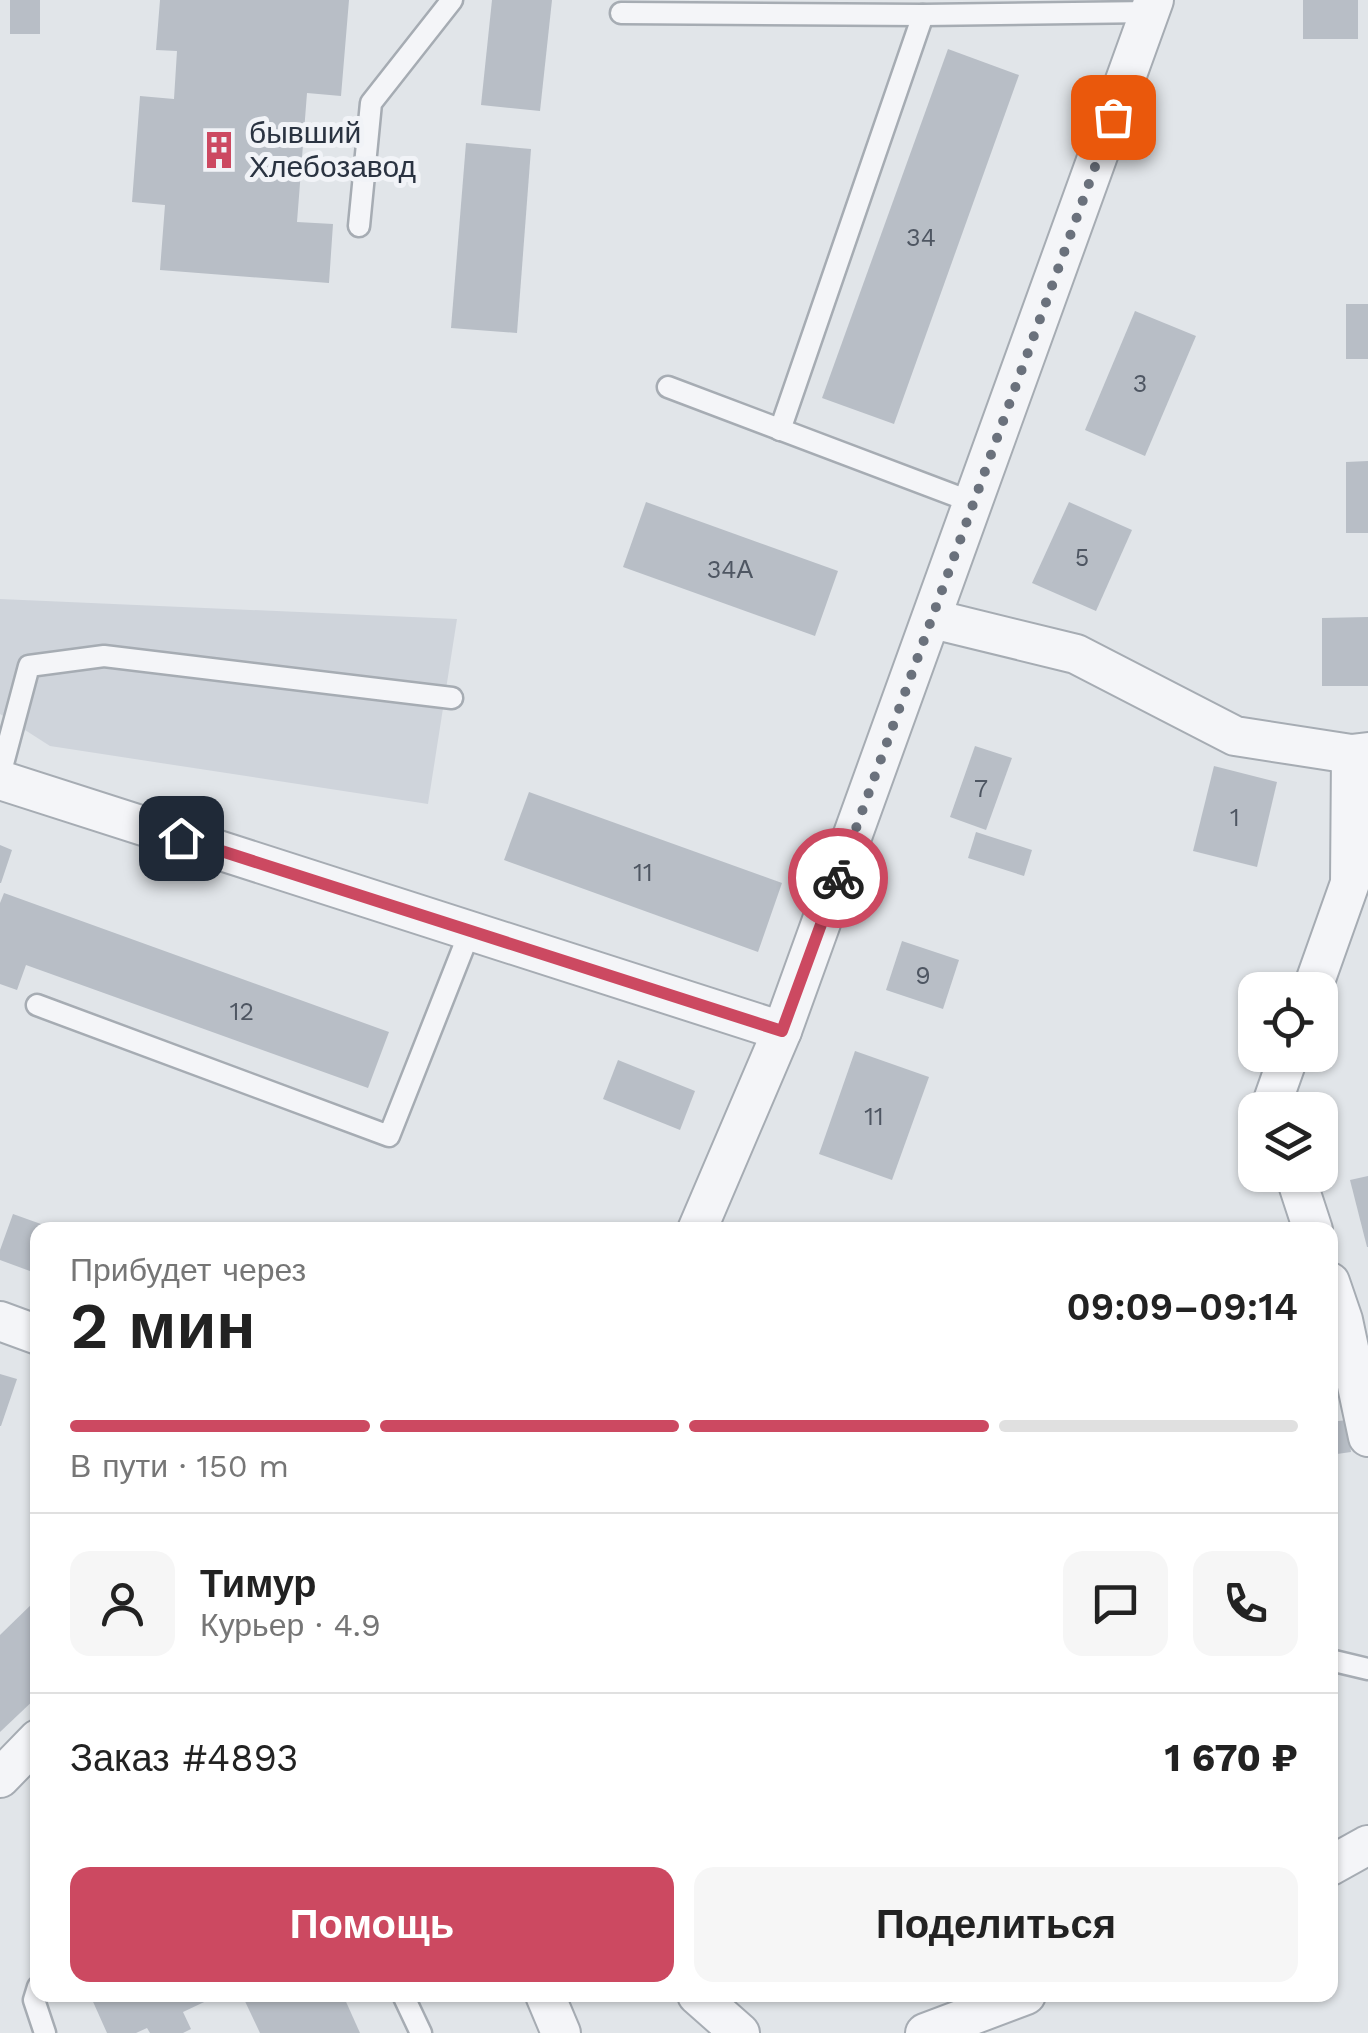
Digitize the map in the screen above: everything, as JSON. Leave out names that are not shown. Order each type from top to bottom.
[{"type":"street","points":[[700,1222],[782,1031],[1153,6]]},
{"type":"street","points":[[933,619],[1076,654],[1235,736],[1359,753],[1350,883],[1318,972]]},
{"type":"street","points":[[0,777],[782,1031]]},
{"type":"street","points":[[1300,1192],[1310,1222]]},
{"type":"street","points":[[1338,1305],[1368,1437]]},
{"type":"street","points":[[0,1321],[30,1332]]},
{"type":"street","points":[[0,1778],[30,1748]]},
{"type":"street","points":[[1338,1862],[1368,1845]]},
{"type":"street","points":[[547,2002],[561,2033]]},
{"type":"street","points":[[705,2002],[740,2033]]},
{"type":"street","points":[[924,2033],[1007,2002]]},
{"type":"lane","points":[[360,226],[371,103],[452,0]]},
{"type":"lane","points":[[621,13],[923,16],[1153,6]]},
{"type":"lane","points":[[780,430],[923,16]]},
{"type":"lane","points":[[668,388],[972,502]]},
{"type":"lane","points":[[0,777],[29,666],[104,656],[452,698]]},
{"type":"lane","points":[[36,1005],[390,1136],[470,931]]},
{"type":"lane","points":[[1338,1662],[1368,1669]]},
{"type":"lane","points":[[35,2002],[45,2033]]},
{"type":"lane","points":[[406,2002],[421,2033]]},
{"type":"shaded area","points":[[0,599],[457,619],[428,804],[50,746],[0,714]]},
{"type":"building","points":[[10,0],[40,0],[40,34],[10,34]]},
{"type":"building","name":"бывший Хлебозавод","points":[[160,0],[349,0],[341,96],[307,93],[297,222],[333,224],[329,283],[160,270],[165,205],[132,202],[140,96],[174,99],[177,51],[156,50]]},
{"type":"building","points":[[492,0],[552,0],[540,111],[481,105]]},
{"type":"building","points":[[1303,0],[1358,0],[1358,39],[1303,39]]},
{"type":"building","points":[[948,49],[1019,75],[894,424],[822,398]]},
{"type":"building","points":[[466,143],[531,149],[517,333],[451,328]]},
{"type":"building","points":[[1346,304],[1368,304],[1368,359],[1346,359]]},
{"type":"building","points":[[1135,311],[1196,336],[1145,456],[1085,430]]},
{"type":"building","points":[[1368,461],[1368,533],[1346,533],[1346,462]]},
{"type":"building","points":[[646,502],[838,571],[815,636],[623,567]]},
{"type":"building","points":[[1069,502],[1132,530],[1096,611],[1032,583]]},
{"type":"building","points":[[1368,617],[1368,686],[1322,686],[1322,618]]},
{"type":"building","points":[[975,746],[1012,758],[986,830],[950,817]]},
{"type":"building","points":[[1214,766],[1277,782],[1257,867],[1193,851]]},
{"type":"building","points":[[529,792],[782,883],[758,952],[504,860]]},
{"type":"building","points":[[976,832],[1032,850],[1024,876],[968,858]]},
{"type":"building","points":[[0,845],[12,850],[1,883],[0,883]]},
{"type":"building","points":[[4,893],[389,1032],[368,1088],[26,965],[17,990],[0,984],[0,903]]},
{"type":"building","points":[[902,941],[959,960],[943,1009],[886,990]]},
{"type":"building","points":[[855,1051],[929,1077],[892,1180],[819,1154]]},
{"type":"building","points":[[618,1060],[695,1091],[680,1130],[603,1099]]},
{"type":"building","points":[[1368,1176],[1368,1247],[1367,1247],[1350,1180]]},
{"type":"building","points":[[13,1214],[35,1222],[30,1222],[30,1271],[0,1260]]},
{"type":"building","points":[[0,1374],[17,1379],[1,1426],[0,1426]]},
{"type":"building","points":[[1347,1420],[1351,1452],[1338,1454],[1338,1421]]},
{"type":"building","points":[[30,1606],[30,1704],[0,1732],[0,1635]]},
{"type":"building","points":[[93,2002],[204,2002],[183,2012],[191,2029],[183,2033],[150,2033],[147,2028],[136,2033],[107,2033]]},
{"type":"building","points":[[245,2002],[346,2002],[360,2033],[260,2033]]},
{"type":"way so far","points":[[838,878],[1113,117]]},
{"type":"place","name":"бывший Хлебозавод","points":[[219,150]]},
{"type":"route","points":[[181,838],[782,1031],[838,878]]}]
